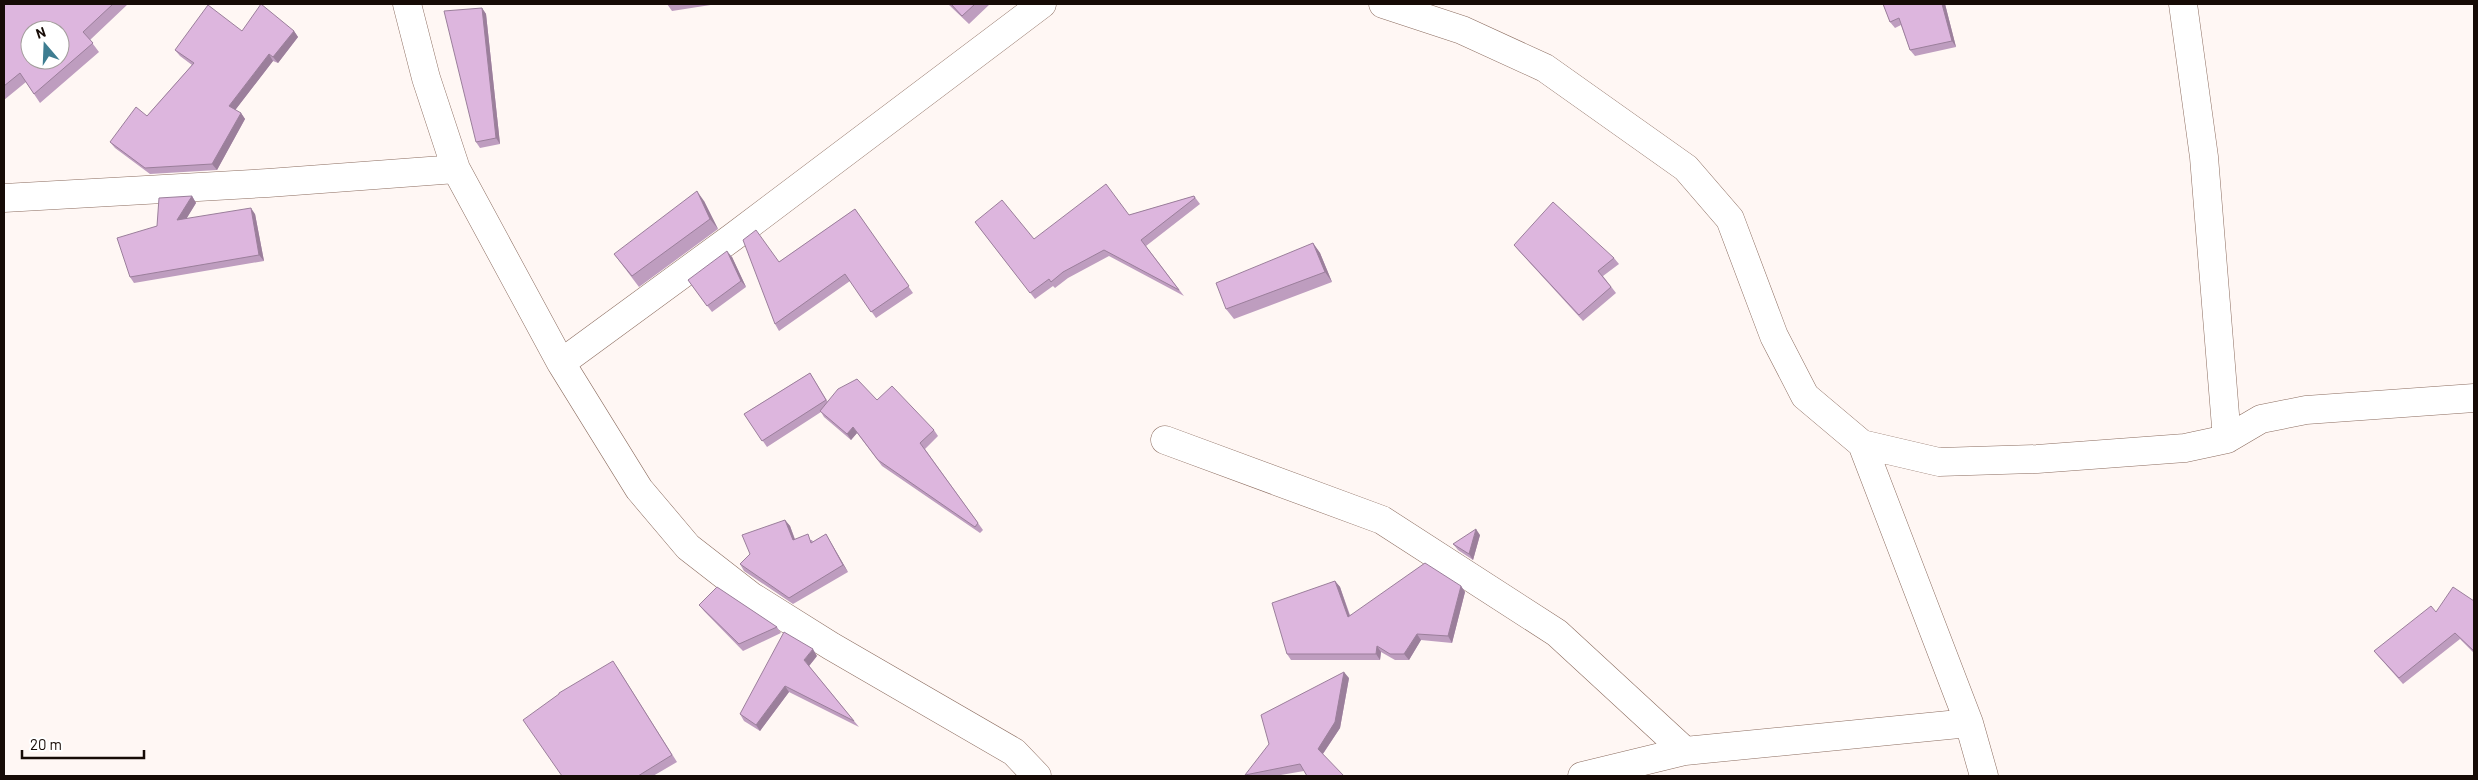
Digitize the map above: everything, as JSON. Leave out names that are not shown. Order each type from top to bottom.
[{"type":"street","points":[[407,4],[426,78],[456,169],[561,363],[639,488],[688,546],[759,601],[831,646],[1014,752],[1037,776]]},
{"type":"street","points":[[561,363],[733,237],[1042,4]]},
{"type":"street","points":[[1383,4],[1462,30],[1545,68],[1686,168],[1730,219],[1774,336],[1805,396],[1862,444],[1938,462],[2037,458],[2184,448],[2226,439],[2261,419],[2306,410],[2474,398]]},
{"type":"street","points":[[2182,4],[2204,157],[2226,439]]},
{"type":"street","points":[[4,198],[268,183],[456,169]]},
{"type":"street","points":[[1165,440],[1382,520],[1557,633],[1685,751]]},
{"type":"street","points":[[1862,444],[1969,723],[1984,776]]},
{"type":"street","points":[[1582,776],[1685,751],[1969,723]]},
{"type":"building","points":[[4,4],[113,4],[83,32],[93,43],[70,63],[70,20],[20,20],[20,70],[62,70],[34,94],[20,73],[4,86]]},
{"type":"building","points":[[261,4],[294,31],[273,57],[269,54],[229,106],[241,113],[212,164],[145,168],[110,142],[136,107],[147,116],[194,63],[175,50],[208,5],[242,31]]},
{"type":"building","points":[[951,4],[975,4],[962,16]]},
{"type":"building","points":[[1883,4],[1942,4],[1952,41],[1910,50],[1899,18],[1890,22]]},
{"type":"building","points":[[482,8],[496,138],[476,142],[444,11]]},
{"type":"building","points":[[1106,184],[1129,215],[1194,196],[1195,198],[1141,240],[1179,290],[1104,250],[1063,272],[1051,282],[1049,279],[1030,293],[975,222],[1002,200],[1034,239]]},
{"type":"building","points":[[697,191],[710,219],[632,276],[614,254]]},
{"type":"building","points":[[192,196],[177,220],[251,208],[259,255],[130,277],[117,238],[157,226],[159,198]]},
{"type":"building","points":[[1553,202],[1614,258],[1598,271],[1611,287],[1579,315],[1514,245]]},
{"type":"building","points":[[855,209],[909,286],[871,312],[845,274],[775,324],[743,240],[756,230],[779,262]]},
{"type":"building","points":[[1313,243],[1325,272],[1226,309],[1216,283]]},
{"type":"building","points":[[727,251],[741,281],[707,306],[688,280]]},
{"type":"building","points":[[810,373],[826,400],[762,441],[744,414]]},
{"type":"building","points":[[857,379],[877,400],[892,386],[934,430],[920,443],[978,523],[975,527],[878,460],[853,427],[847,434],[820,411],[838,389]]},
{"type":"building","points":[[785,520],[793,540],[808,534],[811,543],[826,534],[843,565],[789,598],[740,564],[750,554],[742,535]]},
{"type":"building","points":[[1476,529],[1469,554],[1453,544]]},
{"type":"building","points":[[1425,563],[1461,586],[1448,636],[1417,634],[1404,654],[1390,654],[1377,646],[1376,654],[1287,654],[1272,603],[1335,581],[1348,617]]},
{"type":"building","points":[[717,587],[777,627],[739,644],[699,605]]},
{"type":"building","points":[[2453,587],[2474,601],[2474,651],[2455,633],[2399,678],[2374,651],[2431,606],[2436,612]]},
{"type":"building","points":[[784,632],[813,649],[804,660],[854,721],[785,686],[756,725],[740,714]]},
{"type":"building","points":[[613,661],[672,755],[638,776],[562,776],[523,720],[559,693]]},
{"type":"building","points":[[1344,672],[1335,722],[1318,749],[1344,776],[1307,776],[1300,764],[1245,775],[1269,744],[1261,715]]}]
